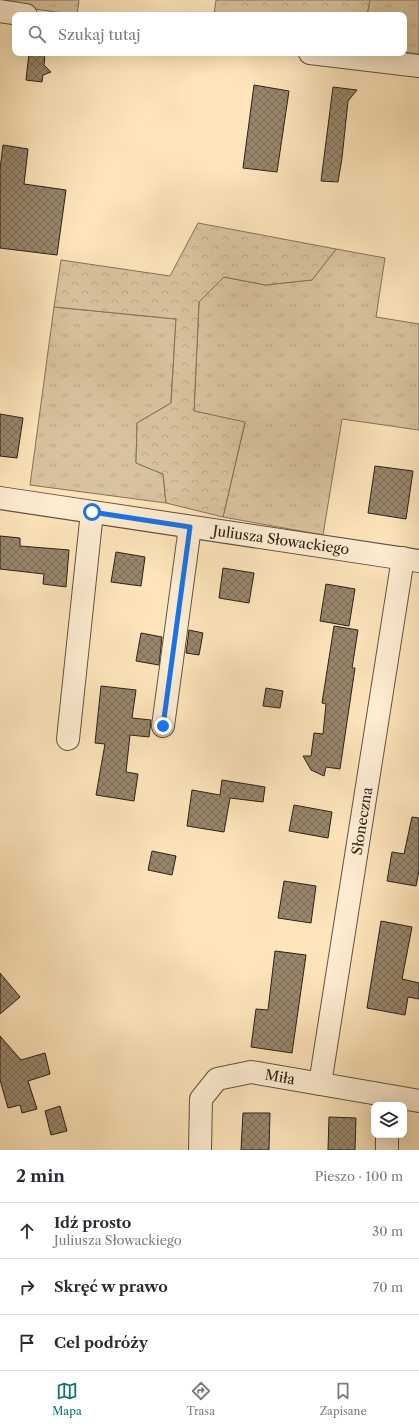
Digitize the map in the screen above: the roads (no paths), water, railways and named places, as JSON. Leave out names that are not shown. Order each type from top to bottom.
[{"type":"street","points":[[0,11],[12,13]]},
{"type":"street","points":[[335,56],[419,66]]},
{"type":"street","name":"Juliusza Słowackiego","points":[[0,498],[411,560]]},
{"type":"street","points":[[68,739],[92,512]]},
{"type":"street","points":[[163,726],[190,527]]},
{"type":"street","name":"Słoneczna","points":[[320,1084],[411,560]]},
{"type":"street","name":"Miła","points":[[200,1150],[201,1099],[217,1079],[251,1072],[320,1084],[388,1100],[419,1101]]},
{"type":"street","points":[[387,1138],[387,1150]]}]
